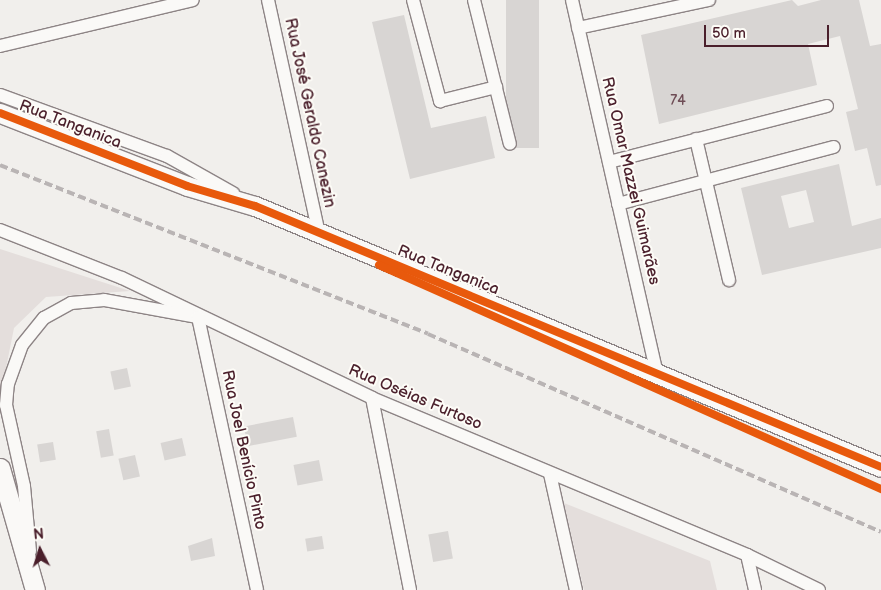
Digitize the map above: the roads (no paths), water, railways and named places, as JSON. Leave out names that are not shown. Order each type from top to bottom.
[{"type":"street","points":[[0,46],[193,0]]},
{"type":"street","name":"Rua José Geraldo Canezin","points":[[268,0],[319,234]]},
{"type":"street","points":[[413,0],[440,101],[496,87]]},
{"type":"street","points":[[474,0],[510,144]]},
{"type":"street","name":"Rua Omar Mazzei Guimarães","points":[[572,0],[656,370]]},
{"type":"street","points":[[578,28],[709,0]]},
{"type":"street","points":[[0,95],[167,156],[255,206]]},
{"type":"street","points":[[609,162],[827,106]]},
{"type":"street","name":"Rua Tanganica","points":[[0,113],[187,186],[255,206],[319,234],[656,370],[881,467]]},
{"type":"street","points":[[696,140],[729,280]]},
{"type":"street","points":[[618,204],[834,147]]},
{"type":"street","name":"Rua Oséias Furtoso","points":[[0,230],[122,278],[198,317],[372,398],[747,555],[819,590]]},
{"type":"street","points":[[34,584],[24,486],[6,406],[22,345],[44,318],[84,300],[104,300],[198,317]]},
{"type":"street","name":"Rua Joel Benício Pinto","points":[[198,317],[257,590]]},
{"type":"street","points":[[372,398],[410,590]]},
{"type":"street","points":[[0,468],[34,584]]},
{"type":"street","points":[[550,474],[576,590]]},
{"type":"street","points":[[747,555],[755,590]]},
{"type":"railway","points":[[0,165],[428,334],[881,532]]}]
